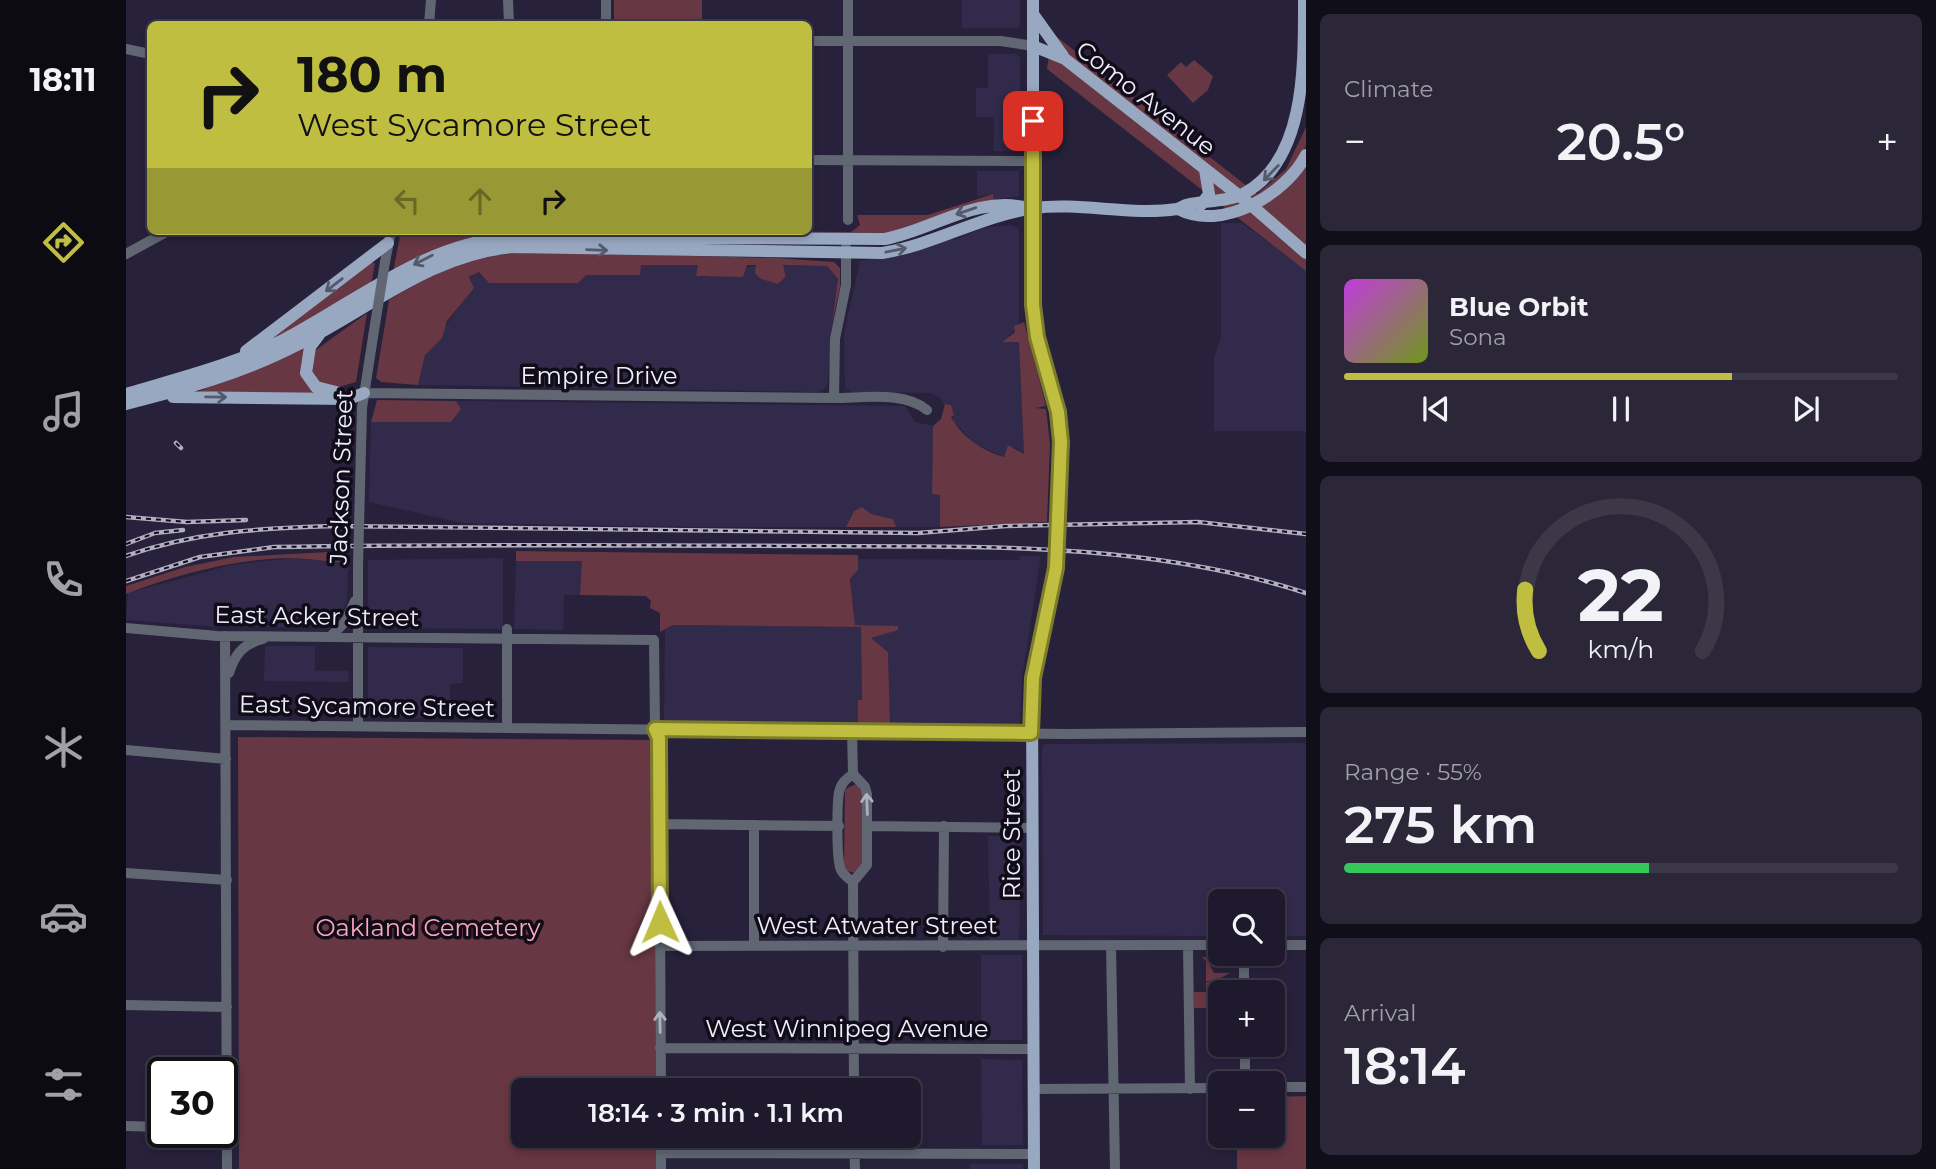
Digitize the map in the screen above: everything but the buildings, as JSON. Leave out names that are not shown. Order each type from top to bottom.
[{"type":"main road","name":"Rice Street","points":[[1033,0],[1035,325],[1058,412],[1060,460],[1052,592],[1033,678],[1031,828],[1034,1169]]},
{"type":"main road","points":[[126,394],[230,362],[295,333],[416,263],[463,244],[515,237],[659,239],[904,249],[972,223],[1033,208],[1178,209],[1238,196],[1264,180],[1285,156],[1300,126],[1305,92],[1304,0]]},
{"type":"main road","points":[[1033,14],[1065,59]]},
{"type":"main road","name":"Como Avenue","points":[[1033,46],[1065,59],[1251,205],[1306,253]]},
{"type":"main road","points":[[1178,209],[1188,214],[1215,214],[1251,205],[1286,183],[1306,155]]},
{"type":"main road","points":[[1201,205],[1209,194],[1205,170]]},
{"type":"main road","points":[[636,235],[659,239]]},
{"type":"main road","points":[[230,362],[389,237]]},
{"type":"main road","points":[[126,404],[251,366],[328,329],[440,264],[488,250],[514,247],[846,247]]},
{"type":"main road","points":[[328,329],[310,347],[306,367],[311,383],[323,391],[364,393]]},
{"type":"main road","points":[[148,399],[349,399],[364,393]]},
{"type":"street","points":[[429,21],[431,0]]},
{"type":"street","points":[[509,0],[509,21]]},
{"type":"street","points":[[606,0],[606,21]]},
{"type":"street","points":[[848,0],[848,220]]},
{"type":"street","name":"Como Avenue","points":[[812,41],[1001,41],[1033,46]]},
{"type":"street","points":[[126,49],[147,53]]},
{"type":"street","points":[[812,160],[1033,161]]},
{"type":"street","points":[[126,254],[161,235]]},
{"type":"street","name":"Jackson Street","points":[[358,726],[362,408],[389,237]]},
{"type":"street","points":[[834,398],[835,339],[846,285],[846,247]]},
{"type":"street","name":"Empire Drive","points":[[364,393],[903,398],[917,401],[927,410]]},
{"type":"street","points":[[330,636],[352,612],[358,594]]},
{"type":"street","name":"East Acker Street","points":[[126,628],[226,636],[358,638],[508,634],[654,640],[655,729]]},
{"type":"street","points":[[507,728],[508,634]]},
{"type":"street","points":[[226,636],[226,1057]]},
{"type":"street","points":[[226,684],[234,657],[243,647],[272,636]]},
{"type":"street","name":"East Sycamore Street","points":[[226,725],[1031,733],[1306,732]]},
{"type":"street","points":[[655,729],[659,738],[661,1078]]},
{"type":"street","points":[[852,731],[853,774],[865,787],[867,826],[867,865],[853,882],[854,1078]]},
{"type":"street","points":[[126,750],[226,759]]},
{"type":"street","points":[[853,774],[844,781],[839,792],[839,865],[841,872],[853,882]]},
{"type":"street","points":[[659,824],[839,826]]},
{"type":"street","points":[[754,825],[754,946]]},
{"type":"street","points":[[867,826],[1031,828]]},
{"type":"street","points":[[943,947],[944,826]]},
{"type":"street","points":[[126,873],[226,880]]},
{"type":"street","name":"West Atwater Street","points":[[660,946],[1208,945]]},
{"type":"street","points":[[1285,945],[1306,945]]},
{"type":"street","points":[[1111,946],[1111,1089],[1115,1169]]},
{"type":"street","points":[[1188,946],[1190,1089]]},
{"type":"street","points":[[126,1005],[227,1007]]},
{"type":"street","name":"West Winnipeg Avenue","points":[[660,1048],[1033,1049]]},
{"type":"street","points":[[1285,1087],[1306,1087]]},
{"type":"street","points":[[1033,1089],[1208,1088]]},
{"type":"street","points":[[126,1126],[147,1127]]},
{"type":"street","points":[[226,1148],[227,1169]]},
{"type":"street","points":[[661,1148],[661,1169]]},
{"type":"street","points":[[855,1148],[855,1169]]},
{"type":"street","points":[[661,1153],[1034,1154]]},
{"type":"shaded area","points":[[962,0],[1020,0],[1020,25],[1017,28],[962,28]]},
{"type":"shaded area","points":[[988,54],[1016,54],[1020,58],[1020,151],[994,151],[994,117],[976,117],[976,88],[988,88]]},
{"type":"shaded area","points":[[977,171],[1019,171],[1019,196],[993,200],[992,194],[977,197]]},
{"type":"shaded area","points":[[1221,223],[1242,223],[1306,270],[1306,431],[1214,431],[1214,358],[1221,337]]},
{"type":"shaded area","points":[[1011,225],[1019,229],[1019,326],[1003,341],[1019,342],[1024,454],[1015,447],[1006,451],[1004,457],[975,444],[953,421],[951,405],[944,406],[941,399],[931,393],[851,392],[845,388],[844,333],[860,261],[908,254],[952,238],[952,241],[983,228]]},
{"type":"shaded area","points":[[640,265],[699,265],[696,276],[704,277],[758,265],[761,279],[775,283],[786,273],[782,265],[827,266],[838,279],[827,387],[818,392],[418,385],[425,355],[458,308],[469,278],[479,272],[489,283],[578,283],[586,275],[640,275]]},
{"type":"shaded area","points":[[456,401],[905,406],[915,422],[933,426],[932,493],[940,494],[940,527],[896,527],[888,517],[871,514],[862,507],[851,516],[846,527],[462,523],[369,502],[371,422],[451,422],[459,404]]},
{"type":"shaded area","points":[[1020,556],[1041,556],[1022,679],[1020,724],[890,723],[888,652],[871,638],[872,635],[897,630],[898,627],[855,625],[850,579],[858,570],[858,559],[1019,560]]},
{"type":"shaded area","points":[[292,558],[348,563],[347,603],[334,623],[321,627],[219,627],[126,620],[128,593],[231,565]]},
{"type":"shaded area","points":[[503,558],[503,629],[368,628],[368,560]]},
{"type":"shaded area","points":[[516,561],[582,561],[580,595],[564,595],[563,630],[514,629]]},
{"type":"shaded area","points":[[673,625],[861,627],[862,700],[858,701],[858,723],[664,721],[665,629]]},
{"type":"shaded area","points":[[265,646],[315,646],[315,671],[348,671],[349,682],[264,681]]},
{"type":"shaded area","points":[[368,647],[463,648],[463,683],[450,684],[450,718],[368,718]]},
{"type":"shaded area","points":[[1306,743],[1306,936],[1285,936],[1285,889],[1208,889],[1208,936],[1043,935],[1042,747],[1045,744]]},
{"type":"shaded area","points":[[988,836],[1021,836],[1019,941],[990,941]]},
{"type":"shaded area","points":[[981,955],[1022,955],[1022,1040],[981,1040]]},
{"type":"shaded area","points":[[981,1059],[1022,1060],[1023,1145],[982,1145]]},
{"type":"shaded area","points":[[970,1164],[1023,1164],[1023,1169],[970,1169]]},
{"type":"green space","points":[[614,0],[702,0],[702,21],[614,21]]},
{"type":"green space","points":[[1052,33],[1257,194],[1286,169],[1306,127],[1306,146],[1273,199],[1306,167],[1306,271],[1047,69]]},
{"type":"green space","points":[[1194,60],[1213,76],[1208,90],[1193,103],[1167,75],[1181,62],[1186,67]]},
{"type":"green space","points":[[993,194],[993,200],[896,233],[812,232],[851,232],[860,225],[857,215],[928,215]]},
{"type":"green space","points":[[400,235],[572,235],[393,272]]},
{"type":"green space","points":[[539,252],[834,262],[840,268],[840,287],[832,323],[838,279],[827,266],[783,265],[786,276],[778,284],[761,279],[755,273],[756,265],[747,265],[743,277],[696,276],[698,265],[641,265],[640,275],[586,275],[578,283],[489,283],[479,272],[469,277],[474,288],[447,321],[442,338],[425,355],[418,385],[381,382],[376,378],[389,300],[443,271],[479,259]]},
{"type":"green space","points":[[370,263],[375,263],[371,285],[263,345]]},
{"type":"green space","points":[[367,313],[356,382],[339,387],[319,384],[310,373],[313,352]]},
{"type":"green space","points":[[1024,322],[1046,406],[1035,408],[1046,409],[1050,444],[1047,522],[940,527],[940,495],[932,494],[933,426],[941,419],[945,404],[951,405],[954,415],[951,417],[961,431],[980,447],[1004,457],[1008,445],[1024,454],[1019,342],[1002,342],[1015,332],[1014,326]]},
{"type":"green space","points":[[305,347],[301,366],[322,393],[197,392]]},
{"type":"green space","points":[[377,400],[456,401],[461,409],[451,422],[371,422]]},
{"type":"green space","points":[[862,507],[871,514],[893,519],[896,527],[846,527],[854,511]]},
{"type":"green space","points":[[348,551],[348,563],[289,558],[248,561],[165,580],[126,594],[126,586],[185,567],[234,557]]},
{"type":"green space","points":[[516,551],[858,555],[858,570],[850,579],[855,625],[898,626],[898,630],[871,638],[888,652],[890,723],[858,723],[858,700],[862,700],[861,627],[673,625],[660,632],[660,613],[650,608],[651,601],[646,596],[580,595],[582,561],[516,561]]},
{"type":"green space","name":"Oakland Cemetery","points":[[238,737],[655,740],[656,1078],[511,1078],[511,1148],[656,1148],[656,1169],[239,1169]]},
{"type":"green space","points":[[856,784],[862,792],[863,863],[855,873],[847,871],[844,865],[845,789]]},
{"type":"green space","points":[[1202,957],[1208,957],[1208,966],[1214,973],[1230,973],[1217,980],[1206,981],[1206,961]]},
{"type":"green space","points":[[1206,982],[1208,1008],[1194,1008],[1194,992],[1206,992]]},
{"type":"green space","points":[[1306,1096],[1306,1169],[1237,1169],[1237,1148],[1285,1148],[1285,1097]]},
{"type":"railway","points":[[176,443],[181,448]]},
{"type":"railway","points":[[126,517],[187,522],[246,520]]},
{"type":"railway","points":[[126,556],[202,536],[333,526],[918,533],[1006,526],[1198,522],[1306,534]]},
{"type":"railway","points":[[126,544],[155,533],[183,530]]},
{"type":"railway","points":[[126,581],[200,557],[274,547],[926,546],[1118,555],[1181,563],[1306,593]]},
{"type":"route","points":[[660,922],[659,738],[655,729],[1031,733],[1031,697],[1036,657],[1056,568],[1061,442],[1055,397],[1037,337],[1033,305],[1033,121]]}]
